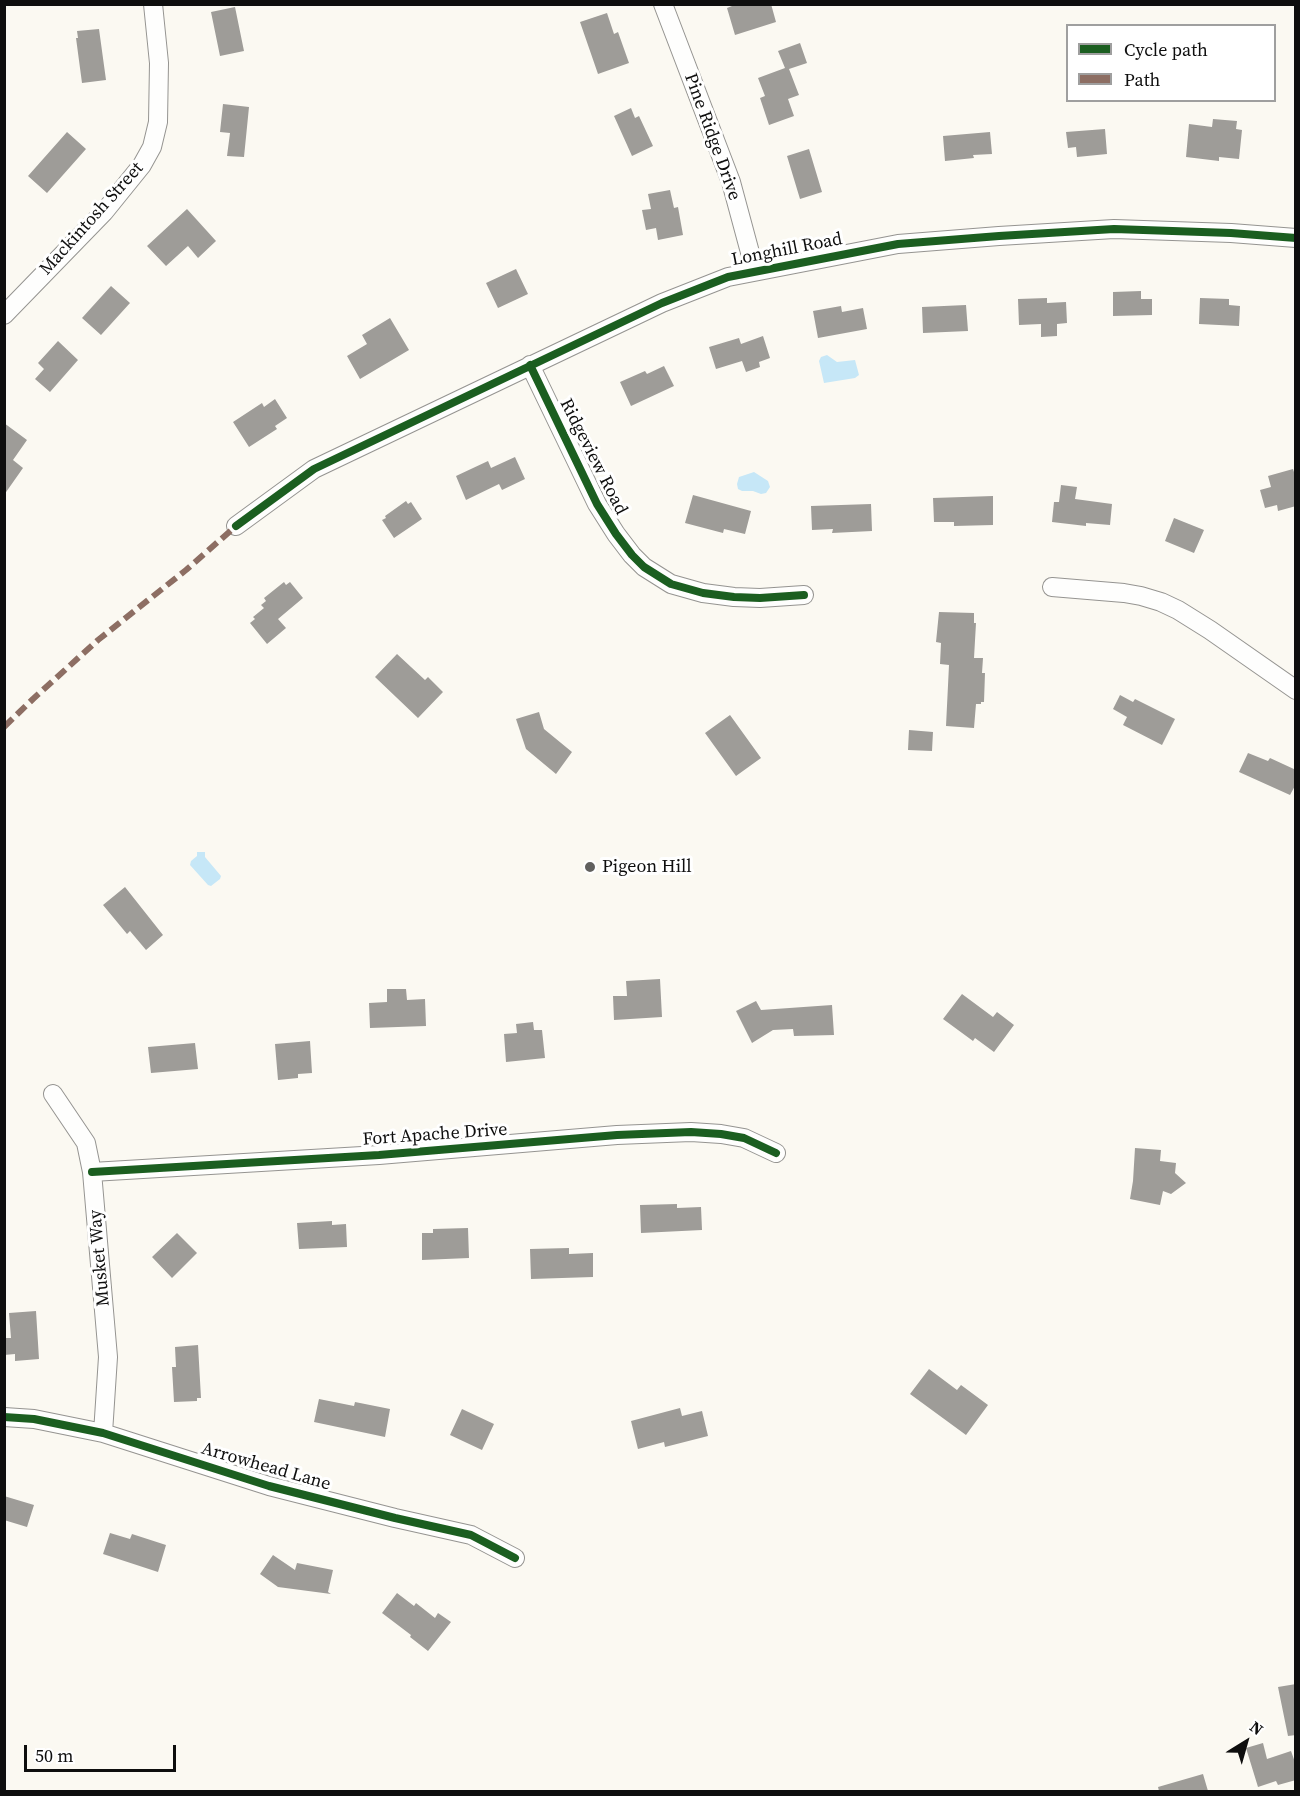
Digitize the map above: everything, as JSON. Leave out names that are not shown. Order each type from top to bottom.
[{"type":"street","name":"Mackintosh Street","points":[[4,315],[104,212],[142,165],[152,147],[159,122],[159,63],[153,4]]},
{"type":"street","name":"Pine Ridge Drive","points":[[663,4],[731,182],[754,271]]},
{"type":"street","name":"Longhill Road","points":[[237,526],[314,469],[662,303],[728,277],[898,244],[999,236],[1114,229],[1296,238]]},
{"type":"street","name":"Ridgeview Road","points":[[530,365],[597,504],[626,548],[644,567],[671,584],[703,593],[760,598],[804,596]]},
{"type":"street","points":[[1052,587],[1124,593],[1161,602],[1210,630],[1296,690]]},
{"type":"street","name":"Musket Way","points":[[53,1094],[86,1143],[92,1172],[108,1357],[103,1433]]},
{"type":"street","name":"Fort Apache Drive","points":[[92,1172],[378,1155],[616,1135],[691,1132],[744,1138],[776,1153]]},
{"type":"street","name":"Arrowhead Lane","points":[[4,1417],[34,1419],[103,1433],[269,1486],[471,1535],[515,1558]]},
{"type":"water","points":[[827,355],[837,362],[855,360],[859,375],[855,378],[824,383],[819,361],[821,357]]},
{"type":"water","points":[[754,472],[768,481],[770,487],[766,493],[738,489],[739,477]]},
{"type":"water","points":[[197,852],[205,852],[205,857],[221,876],[211,886],[190,865],[197,856]]},
{"type":"building","points":[[737,4],[771,4],[776,22],[735,35],[727,8]]},
{"type":"building","points":[[235,7],[244,51],[220,56],[211,12]]},
{"type":"building","points":[[607,13],[614,34],[618,32],[629,63],[598,74],[580,22]]},
{"type":"building","points":[[99,29],[106,80],[82,83],[77,31]]},
{"type":"building","points":[[800,43],[807,63],[789,69],[799,95],[788,99],[794,116],[769,125],[760,98],[765,96],[758,78],[785,68],[778,51]]},
{"type":"building","points":[[223,104],[249,107],[244,157],[227,156],[230,133],[220,132]]},
{"type":"building","points":[[631,108],[635,118],[639,116],[653,146],[632,156],[614,116]]},
{"type":"building","points":[[1213,119],[1237,121],[1236,129],[1242,130],[1239,159],[1219,157],[1219,161],[1186,157],[1189,124],[1212,127]]},
{"type":"building","points":[[1105,129],[1107,154],[1077,157],[1076,147],[1068,148],[1066,132]]},
{"type":"building","points":[[67,132],[86,149],[47,193],[28,176]]},
{"type":"building","points":[[990,132],[992,154],[973,155],[974,158],[945,161],[943,136]]},
{"type":"building","points":[[809,149],[822,192],[800,199],[787,156]]},
{"type":"building","points":[[670,190],[674,208],[678,207],[683,235],[658,240],[656,228],[646,230],[642,210],[651,209],[648,194]]},
{"type":"building","points":[[187,209],[216,241],[198,258],[188,246],[166,266],[147,246]]},
{"type":"building","points":[[516,269],[528,294],[498,308],[486,283]]},
{"type":"building","points":[[111,286],[130,303],[101,335],[82,318]]},
{"type":"building","points":[[1141,291],[1141,299],[1152,299],[1152,315],[1113,316],[1113,292]]},
{"type":"building","points":[[1047,298],[1047,303],[1066,302],[1067,323],[1057,324],[1057,336],[1041,337],[1041,324],[1019,325],[1018,299]]},
{"type":"building","points":[[1200,298],[1229,299],[1229,305],[1240,306],[1239,326],[1199,324]]},
{"type":"building","points":[[966,305],[968,331],[923,333],[922,307]]},
{"type":"building","points":[[841,306],[842,312],[863,308],[867,329],[818,338],[813,311]]},
{"type":"building","points":[[390,318],[409,350],[360,379],[347,356],[367,344],[362,335]]},
{"type":"building","points":[[763,336],[770,358],[759,362],[760,367],[746,372],[742,361],[716,369],[709,347],[739,338],[741,344]]},
{"type":"building","points":[[58,341],[78,360],[50,392],[35,379],[44,369],[38,363]]},
{"type":"building","points":[[664,366],[674,386],[631,406],[620,382]]},
{"type":"building","points":[[275,399],[287,418],[275,426],[277,429],[249,447],[233,422],[262,403],[264,407]]},
{"type":"building","points":[[4,423],[27,440],[13,460],[23,468],[4,495]]},
{"type":"building","points":[[515,457],[525,479],[502,490],[499,484],[466,500],[456,476],[488,461],[491,468]]},
{"type":"building","points":[[1293,469],[1296,478],[1296,506],[1278,511],[1277,505],[1265,508],[1260,490],[1271,487],[1268,476]]},
{"type":"building","points":[[1061,485],[1077,487],[1075,499],[1112,504],[1110,525],[1086,523],[1086,526],[1052,522],[1054,502],[1059,502]]},
{"type":"building","points":[[693,495],[751,511],[745,534],[724,529],[723,533],[685,523]]},
{"type":"building","points":[[993,496],[993,525],[954,526],[954,522],[934,522],[933,498]]},
{"type":"building","points":[[406,501],[408,504],[411,502],[422,519],[394,538],[382,520]]},
{"type":"building","points":[[871,504],[872,531],[832,533],[833,529],[812,530],[811,506]]},
{"type":"building","points":[[1174,518],[1204,530],[1194,553],[1165,541]]},
{"type":"building","points":[[284,582],[286,585],[290,582],[303,598],[278,619],[286,628],[267,644],[250,623],[255,619],[253,617],[264,608],[261,605],[266,601],[264,598]]},
{"type":"building","points":[[939,612],[974,613],[974,623],[976,623],[974,658],[983,658],[982,673],[985,673],[984,702],[976,704],[974,728],[946,726],[949,665],[940,664],[941,643],[936,642]]},
{"type":"building","points":[[397,654],[425,680],[428,677],[443,692],[418,718],[375,677]]},
{"type":"building","points":[[1120,695],[1133,702],[1135,699],[1175,719],[1162,745],[1123,725],[1127,717],[1113,709]]},
{"type":"building","points":[[539,712],[544,729],[572,752],[556,774],[526,749],[516,719]]},
{"type":"building","points":[[730,715],[761,758],[736,776],[705,733]]},
{"type":"building","points":[[909,730],[933,732],[932,751],[908,750]]},
{"type":"building","points":[[1248,753],[1268,761],[1270,758],[1296,770],[1296,784],[1290,795],[1239,772]]},
{"type":"building","points":[[125,887],[163,935],[146,950],[130,931],[127,934],[103,905]]},
{"type":"building","points":[[660,979],[662,1017],[614,1020],[613,996],[627,996],[626,981]]},
{"type":"building","points":[[387,989],[406,989],[407,1000],[425,999],[426,1026],[370,1028],[369,1003],[387,1002]]},
{"type":"building","points":[[962,994],[993,1017],[997,1012],[1014,1025],[994,1052],[975,1038],[973,1041],[943,1019]]},
{"type":"building","points":[[756,1001],[761,1010],[832,1005],[834,1035],[794,1036],[793,1029],[773,1030],[752,1043],[736,1011]]},
{"type":"building","points":[[533,1022],[534,1030],[542,1030],[545,1058],[506,1062],[504,1034],[517,1033],[516,1024]]},
{"type":"building","points":[[310,1041],[312,1073],[298,1074],[298,1078],[278,1080],[275,1044]]},
{"type":"building","points":[[195,1043],[198,1069],[151,1073],[148,1047]]},
{"type":"building","points":[[1135,1148],[1161,1150],[1160,1161],[1176,1163],[1175,1173],[1186,1183],[1171,1194],[1163,1191],[1160,1205],[1130,1199]]},
{"type":"building","points":[[677,1204],[677,1208],[701,1207],[702,1230],[641,1233],[640,1205]]},
{"type":"building","points":[[332,1221],[332,1225],[346,1224],[347,1247],[299,1249],[297,1223]]},
{"type":"building","points":[[468,1228],[469,1258],[422,1260],[422,1233],[433,1233],[433,1229]]},
{"type":"building","points":[[177,1233],[197,1253],[172,1278],[152,1257]]},
{"type":"building","points":[[569,1248],[569,1254],[593,1253],[593,1277],[531,1279],[530,1249]]},
{"type":"building","points":[[36,1311],[39,1359],[15,1361],[15,1354],[4,1355],[4,1338],[11,1338],[9,1313]]},
{"type":"building","points":[[198,1345],[201,1398],[197,1398],[197,1401],[174,1402],[172,1367],[176,1367],[175,1347]]},
{"type":"building","points":[[929,1369],[957,1390],[961,1385],[988,1405],[966,1435],[910,1394]]},
{"type":"building","points":[[319,1399],[354,1406],[355,1402],[390,1409],[385,1437],[314,1422]]},
{"type":"building","points":[[680,1408],[682,1416],[702,1411],[708,1436],[665,1447],[664,1442],[638,1449],[631,1421]]},
{"type":"building","points":[[462,1409],[494,1424],[482,1450],[450,1435]]},
{"type":"building","points":[[4,1496],[34,1505],[27,1527],[4,1520]]},
{"type":"building","points":[[110,1533],[130,1539],[132,1534],[166,1545],[158,1572],[103,1554]]},
{"type":"building","points":[[273,1555],[295,1570],[297,1563],[333,1570],[328,1592],[331,1594],[278,1587],[260,1574]]},
{"type":"building","points":[[397,1593],[414,1606],[416,1603],[435,1618],[438,1613],[451,1622],[428,1651],[382,1613]]},
{"type":"building","points":[[1296,1684],[1296,1735],[1288,1736],[1278,1687]]},
{"type":"building","points":[[1263,1743],[1267,1759],[1291,1751],[1296,1765],[1296,1780],[1278,1785],[1276,1781],[1258,1787],[1246,1748]]},
{"type":"building","points":[[1203,1774],[1208,1791],[1159,1791],[1158,1787]]},
{"type":"marked path","points":[[4,727],[98,640],[186,570],[236,526]]},
{"type":"cycle path","points":[[236,526],[314,469],[662,303],[728,277],[898,244],[999,236],[1114,229],[1296,238]]},
{"type":"cycle path","points":[[530,365],[597,504],[616,534],[644,567],[671,584],[703,593],[760,598],[804,595]]},
{"type":"cycle path","points":[[92,1172],[379,1155],[617,1135],[691,1132],[744,1138],[776,1153]]},
{"type":"cycle path","points":[[4,1417],[34,1419],[103,1433],[269,1486],[471,1535],[515,1558]]},
{"type":"place","name":"Pigeon Hill","points":[[590,867]]}]
